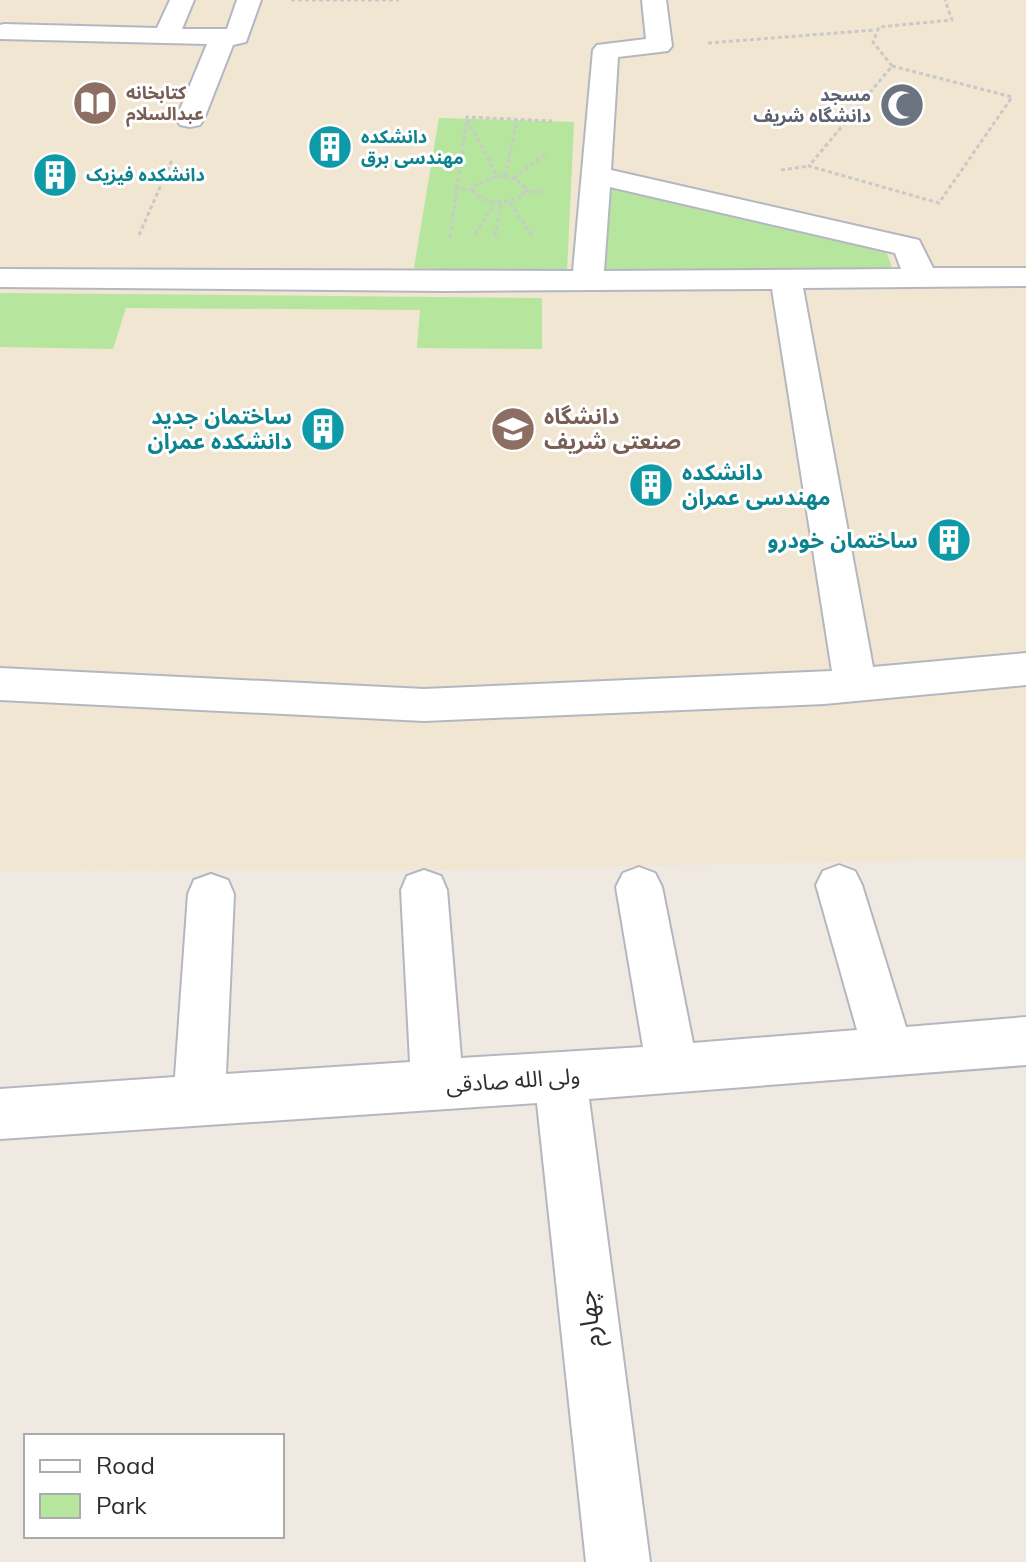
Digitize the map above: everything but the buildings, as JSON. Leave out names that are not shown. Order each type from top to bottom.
[{"type":"street","points":[[166,36],[182,0]]},
{"type":"street","points":[[7,27],[237,37],[249,0]]},
{"type":"street","points":[[588,280],[592,193],[606,50],[659,46],[654,0]]},
{"type":"street","points":[[190,119],[223,37]]},
{"type":"street","points":[[596,175],[908,247],[921,278]]},
{"type":"street","points":[[0,278],[444,282],[1026,277]]},
{"type":"street","points":[[786,279],[855,685]]},
{"type":"street","points":[[0,684],[424,705],[855,685],[1026,669]]},
{"type":"street","points":[[839,885],[888,1052]]},
{"type":"street","points":[[639,887],[673,1069]]},
{"type":"street","points":[[424,890],[437,1085]]},
{"type":"street","points":[[199,1102],[211,894]]},
{"type":"street","name":"ولی الله صادقی","points":[[0,1114],[673,1069],[1026,1041]]},
{"type":"street","name":"چهارم","points":[[560,1077],[618,1562]]},
{"type":"path","points":[[290,0],[399,0]]},
{"type":"path","points":[[659,46],[875,30],[879,27],[952,20],[945,0]]},
{"type":"path","points":[[875,30],[873,42],[892,66],[1012,97],[939,203],[809,166],[892,66]]},
{"type":"path","points":[[467,117],[600,124]]},
{"type":"path","points":[[467,117],[497,176]]},
{"type":"path","points":[[444,282],[467,117]]},
{"type":"path","points":[[120,280],[190,119]]},
{"type":"path","points":[[505,176],[517,120]]},
{"type":"path","points":[[455,188],[473,190],[486,202],[501,204],[523,196],[524,186],[505,176],[497,176],[480,181],[473,190]]},
{"type":"shaded area","name":"دانشگاه صنعتی شریف","points":[[0,0],[1026,0],[1026,858],[434,870],[0,871]]},
{"type":"green space","points":[[439,118],[574,122],[567,273],[414,268]]},
{"type":"green space","points":[[606,185],[887,253],[893,271],[603,273]]},
{"type":"green space","points":[[0,293],[542,298],[542,349],[417,348],[420,310],[126,308],[113,349],[0,347]]},
{"type":"place","name":"کتابخانه عبدالسلام","points":[[95,103]]},
{"type":"place","name":"مسجد دانشگاه شریف","points":[[902,105]]},
{"type":"place","name":"دانشکده مهندسی برق","points":[[330,147]]},
{"type":"place","name":"دانشکده فیزیک","points":[[55,175]]},
{"type":"place","name":"ساختمان جدید دانشکده عمران","points":[[323,429]]},
{"type":"place","name":"دانشگاه صنعتی شریف","points":[[513,429]]},
{"type":"place","name":"دانشکده مهندسی عمران","points":[[651,485]]},
{"type":"place","name":"ساختمان خودرو","points":[[949,540]]}]
